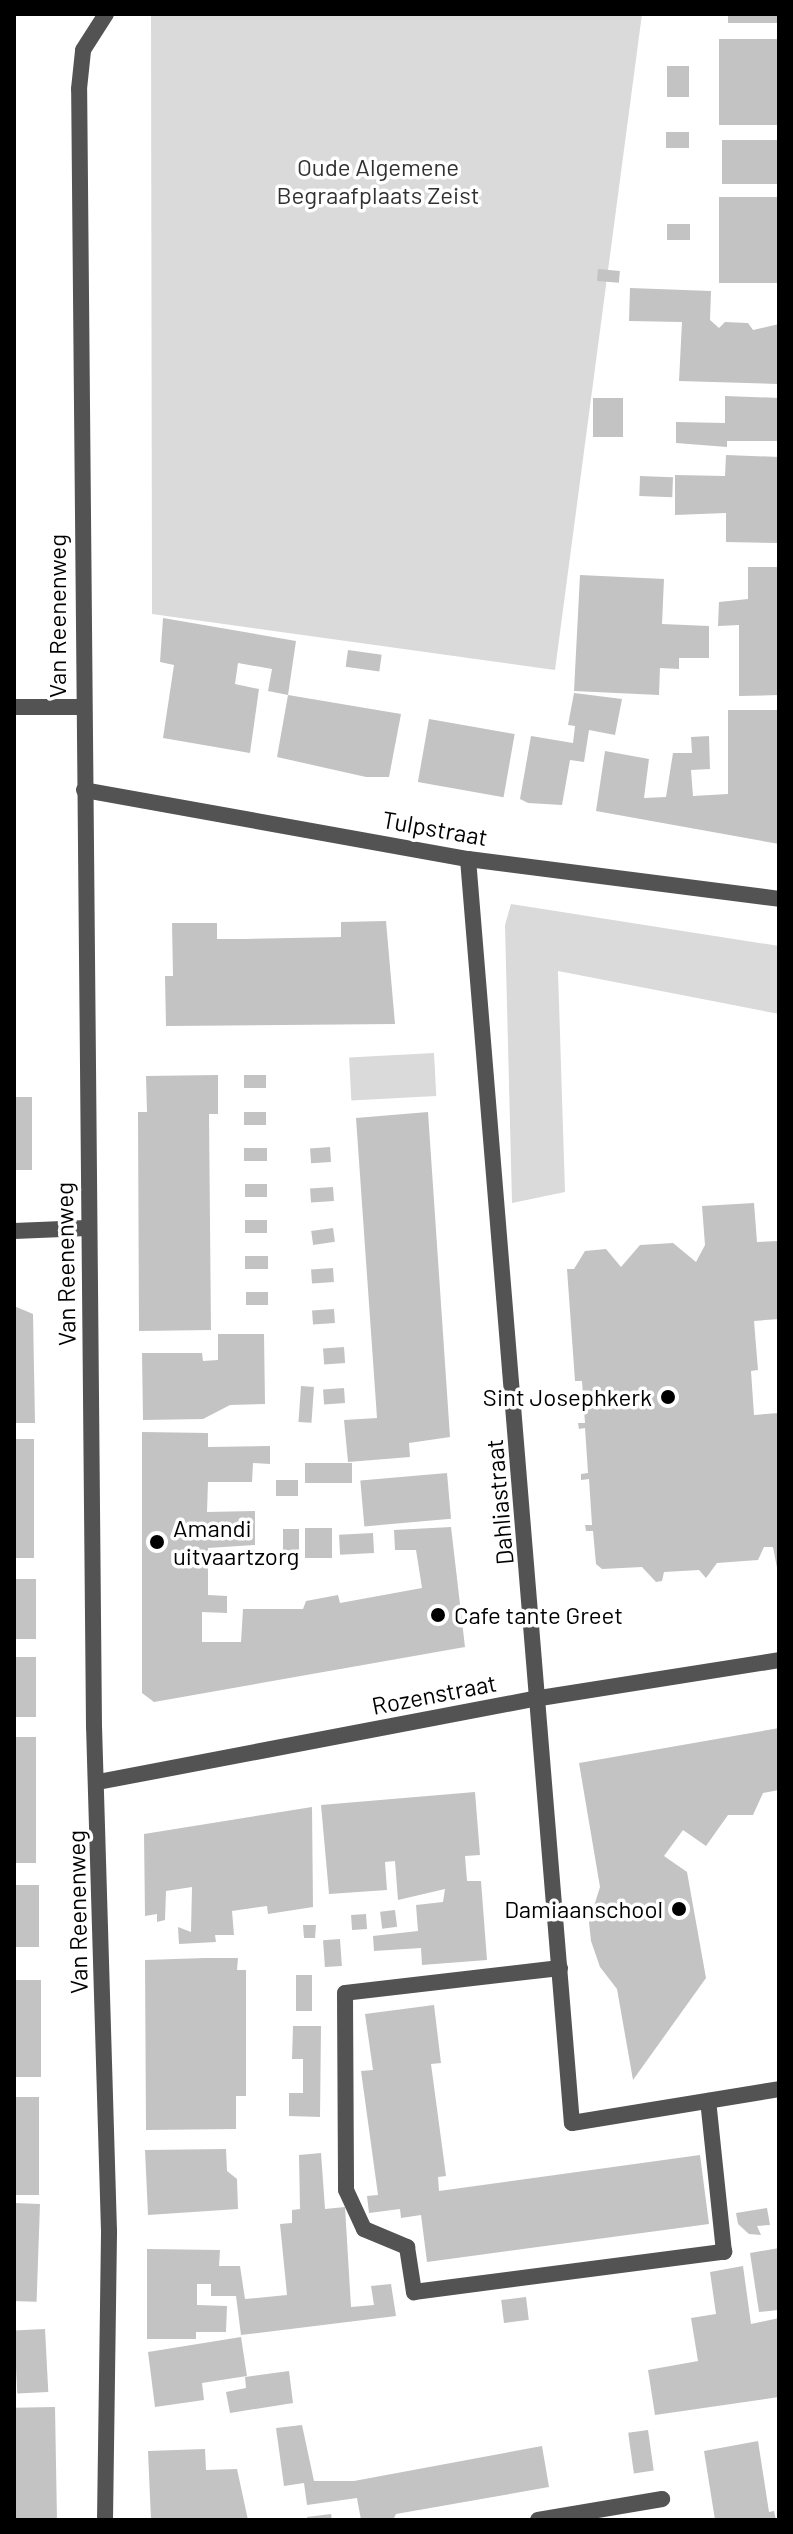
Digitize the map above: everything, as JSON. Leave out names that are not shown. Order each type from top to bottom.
[{"type":"street","name":"Van Reenenweg","points":[[105,2520],[109,2231],[87,1228],[79,89],[83,50],[106,14]]},
{"type":"street","points":[[14,707],[81,707]]},
{"type":"street","name":"Tulpstraat","points":[[84,790],[468,859],[779,899]]},
{"type":"street","name":"Dahliastraat","points":[[468,859],[540,1698],[572,2123],[779,2089]]},
{"type":"street","points":[[14,1231],[87,1228]]},
{"type":"street","name":"Rozenstraat","points":[[98,1782],[540,1698],[779,1660]]},
{"type":"street","points":[[560,1968],[345,1993],[346,2190],[364,2229],[407,2247],[414,2292],[724,2252],[708,2101]]},
{"type":"street","points":[[538,2520],[662,2499]]},
{"type":"green space","name":"Oude Algemene Begraafplaats Zeist","points":[[151,14],[642,14],[555,670],[152,614]]},
{"type":"green space","points":[[511,904],[779,946],[779,1014],[558,971],[565,1192],[512,1203],[505,925]]},
{"type":"green space","points":[[434,1053],[436,1096],[351,1100],[349,1057]]},
{"type":"building","points":[[728,14],[779,14],[779,23],[728,23]]},
{"type":"building","points":[[719,39],[779,39],[779,125],[719,125]]},
{"type":"building","points":[[667,66],[689,66],[689,97],[667,97]]},
{"type":"building","points":[[666,132],[689,132],[689,148],[666,148]]},
{"type":"building","points":[[722,140],[779,140],[779,184],[722,184]]},
{"type":"building","points":[[719,197],[779,197],[779,283],[719,283]]},
{"type":"building","points":[[667,224],[690,224],[690,240],[667,240]]},
{"type":"building","points":[[598,269],[620,271],[619,283],[597,281]]},
{"type":"building","points":[[630,288],[711,291],[710,320],[719,328],[725,322],[748,323],[753,330],[779,324],[779,384],[679,381],[682,322],[629,321]]},
{"type":"building","points":[[725,396],[779,398],[779,441],[727,441],[727,447],[676,443],[676,422],[725,423]]},
{"type":"building","points":[[593,398],[623,398],[623,437],[593,437]]},
{"type":"building","points":[[726,455],[779,457],[779,543],[726,542],[726,513],[675,515],[675,475],[725,476]]},
{"type":"building","points":[[640,476],[673,477],[672,497],[639,496]]},
{"type":"building","points":[[748,567],[779,567],[779,695],[739,696],[739,625],[718,626],[719,602],[748,599]]},
{"type":"building","points":[[580,575],[664,579],[662,624],[709,626],[709,658],[679,658],[679,669],[660,668],[659,695],[574,691]]},
{"type":"building","points":[[163,618],[296,641],[288,695],[268,691],[272,669],[238,663],[235,684],[259,689],[250,753],[163,738],[174,665],[160,662]]},
{"type":"building","points":[[348,650],[382,655],[379,672],[346,667]]},
{"type":"building","points":[[574,693],[622,699],[615,735],[589,730],[584,762],[570,760],[562,805],[528,803],[520,799],[531,736],[573,743],[575,726],[568,725]]},
{"type":"building","points":[[288,695],[401,714],[389,777],[366,777],[277,757]]},
{"type":"building","points":[[728,710],[779,710],[779,844],[596,811],[605,751],[649,759],[644,798],[666,797],[673,753],[692,753],[691,737],[709,736],[710,769],[691,770],[693,796],[728,794]]},
{"type":"building","points":[[429,719],[515,734],[504,797],[418,782]]},
{"type":"building","points":[[386,921],[395,1024],[166,1026],[165,976],[173,976],[172,923],[217,923],[217,939],[245,939],[341,937],[341,922]]},
{"type":"building","points":[[218,1075],[218,1114],[209,1114],[211,1330],[139,1331],[138,1112],[147,1112],[146,1076]]},
{"type":"building","points":[[244,1075],[266,1075],[266,1088],[244,1088]]},
{"type":"building","points":[[14,1097],[32,1097],[32,1170],[14,1170]]},
{"type":"building","points":[[244,1112],[266,1112],[266,1125],[244,1125]]},
{"type":"building","points":[[428,1112],[450,1437],[409,1443],[410,1457],[348,1462],[344,1420],[377,1418],[356,1118]]},
{"type":"building","points":[[330,1147],[331,1162],[311,1163],[310,1148]]},
{"type":"building","points":[[244,1148],[267,1148],[267,1161],[244,1161]]},
{"type":"building","points":[[245,1184],[267,1184],[267,1197],[245,1197]]},
{"type":"building","points":[[333,1187],[334,1201],[311,1203],[310,1189]]},
{"type":"building","name":"Sint Josephkerk","points":[[754,1203],[757,1242],[779,1241],[779,1319],[754,1321],[758,1370],[751,1371],[754,1415],[779,1413],[779,1578],[773,1547],[764,1547],[758,1560],[717,1563],[706,1578],[699,1570],[664,1572],[662,1581],[656,1582],[642,1567],[602,1569],[596,1564],[593,1531],[586,1531],[585,1525],[592,1525],[589,1479],[581,1480],[581,1474],[588,1473],[585,1428],[579,1429],[578,1423],[585,1423],[582,1381],[575,1381],[567,1269],[574,1269],[585,1251],[606,1249],[621,1267],[640,1245],[673,1243],[696,1262],[705,1245],[702,1206]]},
{"type":"building","points":[[245,1220],[267,1220],[267,1233],[245,1233]]},
{"type":"building","points":[[333,1228],[335,1242],[313,1245],[311,1231]]},
{"type":"building","points":[[245,1256],[268,1256],[268,1269],[245,1269]]},
{"type":"building","points":[[333,1268],[334,1282],[312,1284],[311,1270]]},
{"type":"building","points":[[246,1292],[268,1292],[268,1305],[246,1305]]},
{"type":"building","points":[[14,1306],[33,1314],[35,1423],[14,1423]]},
{"type":"building","points":[[334,1309],[335,1323],[313,1325],[312,1311]]},
{"type":"building","points":[[218,1334],[264,1334],[265,1404],[230,1405],[203,1419],[143,1420],[142,1353],[202,1353],[203,1361],[218,1360]]},
{"type":"building","points":[[344,1347],[345,1363],[324,1364],[323,1348]]},
{"type":"building","points":[[301,1386],[314,1387],[311,1423],[298,1422]]},
{"type":"building","points":[[344,1388],[345,1403],[324,1404],[323,1389]]},
{"type":"building","points":[[142,1432],[208,1433],[208,1447],[270,1446],[270,1464],[253,1463],[252,1482],[208,1482],[207,1512],[255,1511],[255,1545],[208,1548],[208,1595],[227,1596],[227,1613],[202,1612],[202,1642],[241,1642],[243,1609],[303,1609],[306,1601],[338,1595],[340,1603],[422,1588],[416,1550],[395,1550],[394,1530],[451,1527],[465,1647],[154,1702],[142,1693]]},
{"type":"building","points":[[14,1439],[34,1439],[34,1558],[14,1558]]},
{"type":"building","points":[[305,1463],[352,1463],[352,1483],[305,1483]]},
{"type":"building","points":[[447,1473],[451,1519],[364,1526],[360,1481]]},
{"type":"building","points":[[276,1480],[298,1480],[298,1496],[276,1496]]},
{"type":"building","points":[[305,1528],[332,1528],[332,1558],[305,1558]]},
{"type":"building","points":[[283,1529],[299,1529],[299,1561],[283,1561]]},
{"type":"building","points":[[373,1533],[374,1553],[340,1555],[339,1535]]},
{"type":"building","points":[[14,1579],[36,1579],[36,1639],[14,1639]]},
{"type":"building","points":[[14,1657],[36,1657],[36,1717],[14,1717]]},
{"type":"building","points":[[779,1728],[779,1790],[763,1793],[753,1815],[728,1815],[706,1846],[683,1830],[664,1856],[687,1872],[706,1978],[633,2080],[617,1989],[600,1967],[591,1941],[589,1922],[600,1887],[579,1763]]},
{"type":"building","points":[[14,1737],[36,1737],[36,1863],[14,1863]]},
{"type":"building","points":[[475,1792],[480,1855],[465,1856],[467,1881],[481,1881],[487,1960],[422,1965],[421,1948],[374,1951],[373,1936],[418,1931],[416,1905],[443,1902],[445,1889],[398,1900],[395,1861],[385,1862],[387,1890],[329,1894],[321,1805]]},
{"type":"building","points":[[312,1807],[313,1907],[268,1914],[267,1906],[232,1911],[234,1935],[215,1935],[216,1942],[179,1944],[178,1927],[191,1932],[192,1887],[166,1891],[165,1920],[157,1922],[157,1914],[145,1916],[144,1834]]},
{"type":"building","points":[[14,1885],[39,1885],[39,1947],[14,1947]]},
{"type":"building","points":[[395,1910],[397,1927],[382,1929],[380,1912]]},
{"type":"building","points":[[366,1914],[367,1929],[352,1930],[351,1915]]},
{"type":"building","points":[[303,1925],[316,1925],[315,1938],[304,1938]]},
{"type":"building","points":[[340,1939],[342,1966],[325,1967],[323,1940]]},
{"type":"building","points":[[238,1958],[237,1970],[246,1970],[246,2096],[236,2096],[236,2129],[146,2130],[145,1960]]},
{"type":"building","points":[[296,1975],[312,1975],[312,2011],[296,2011]]},
{"type":"building","points":[[14,1980],[41,1980],[41,2077],[14,2077]]},
{"type":"building","points":[[434,2005],[441,2063],[431,2064],[446,2176],[438,2177],[439,2191],[700,2155],[709,2224],[427,2262],[421,2215],[401,2218],[400,2209],[369,2213],[367,2196],[378,2195],[361,2071],[373,2070],[365,2014]]},
{"type":"building","points":[[293,2026],[321,2026],[320,2117],[289,2116],[289,2093],[303,2093],[303,2059],[292,2059]]},
{"type":"building","points":[[14,2097],[39,2097],[39,2195],[14,2195]]},
{"type":"building","points":[[226,2149],[227,2171],[237,2179],[238,2209],[148,2215],[145,2150]]},
{"type":"building","points":[[321,2153],[325,2209],[345,2207],[351,2307],[374,2305],[371,2286],[391,2284],[396,2316],[241,2335],[236,2296],[211,2296],[211,2284],[197,2284],[197,2305],[227,2306],[226,2332],[196,2332],[196,2339],[147,2339],[147,2249],[220,2250],[219,2266],[240,2266],[245,2299],[287,2295],[280,2224],[292,2223],[292,2210],[300,2209],[299,2155]]},
{"type":"building","points":[[14,2203],[40,2204],[37,2302],[14,2301]]},
{"type":"building","points":[[767,2208],[770,2225],[757,2226],[761,2235],[749,2234],[738,2224],[736,2213]]},
{"type":"building","points":[[779,2248],[779,2310],[759,2312],[750,2253]]},
{"type":"building","points":[[743,2266],[751,2324],[779,2318],[779,2397],[655,2415],[648,2370],[698,2361],[691,2318],[716,2314],[710,2272]]},
{"type":"building","points":[[526,2297],[529,2320],[504,2323],[501,2300]]},
{"type":"building","points":[[45,2329],[48,2392],[17,2394],[14,2331]]},
{"type":"building","points":[[241,2337],[247,2376],[202,2383],[204,2400],[155,2407],[148,2352]]},
{"type":"building","points":[[289,2371],[293,2403],[230,2413],[226,2392],[246,2388],[245,2377]]},
{"type":"building","points":[[55,2407],[57,2520],[16,2520],[14,2408]]},
{"type":"building","points":[[302,2425],[314,2481],[354,2481],[542,2446],[549,2487],[396,2514],[393,2520],[361,2520],[357,2498],[307,2505],[304,2483],[284,2486],[276,2428]]},
{"type":"building","points":[[648,2430],[654,2471],[634,2473],[628,2433]]},
{"type":"building","points":[[758,2441],[769,2512],[774,2511],[776,2520],[715,2520],[704,2451]]},
{"type":"building","points":[[205,2449],[206,2470],[237,2469],[248,2520],[151,2520],[148,2451]]},
{"type":"building","points":[[331,2514],[332,2520],[308,2520],[307,2517]]},
{"type":"place","name":"Sint Josephkerk","points":[[668,1397]]},
{"type":"place","name":"Amandi uitvaartzorg","points":[[157,1542]]},
{"type":"place","name":"Cafe tante Greet","points":[[438,1615]]},
{"type":"place","name":"Damiaanschool","points":[[679,1909]]}]
